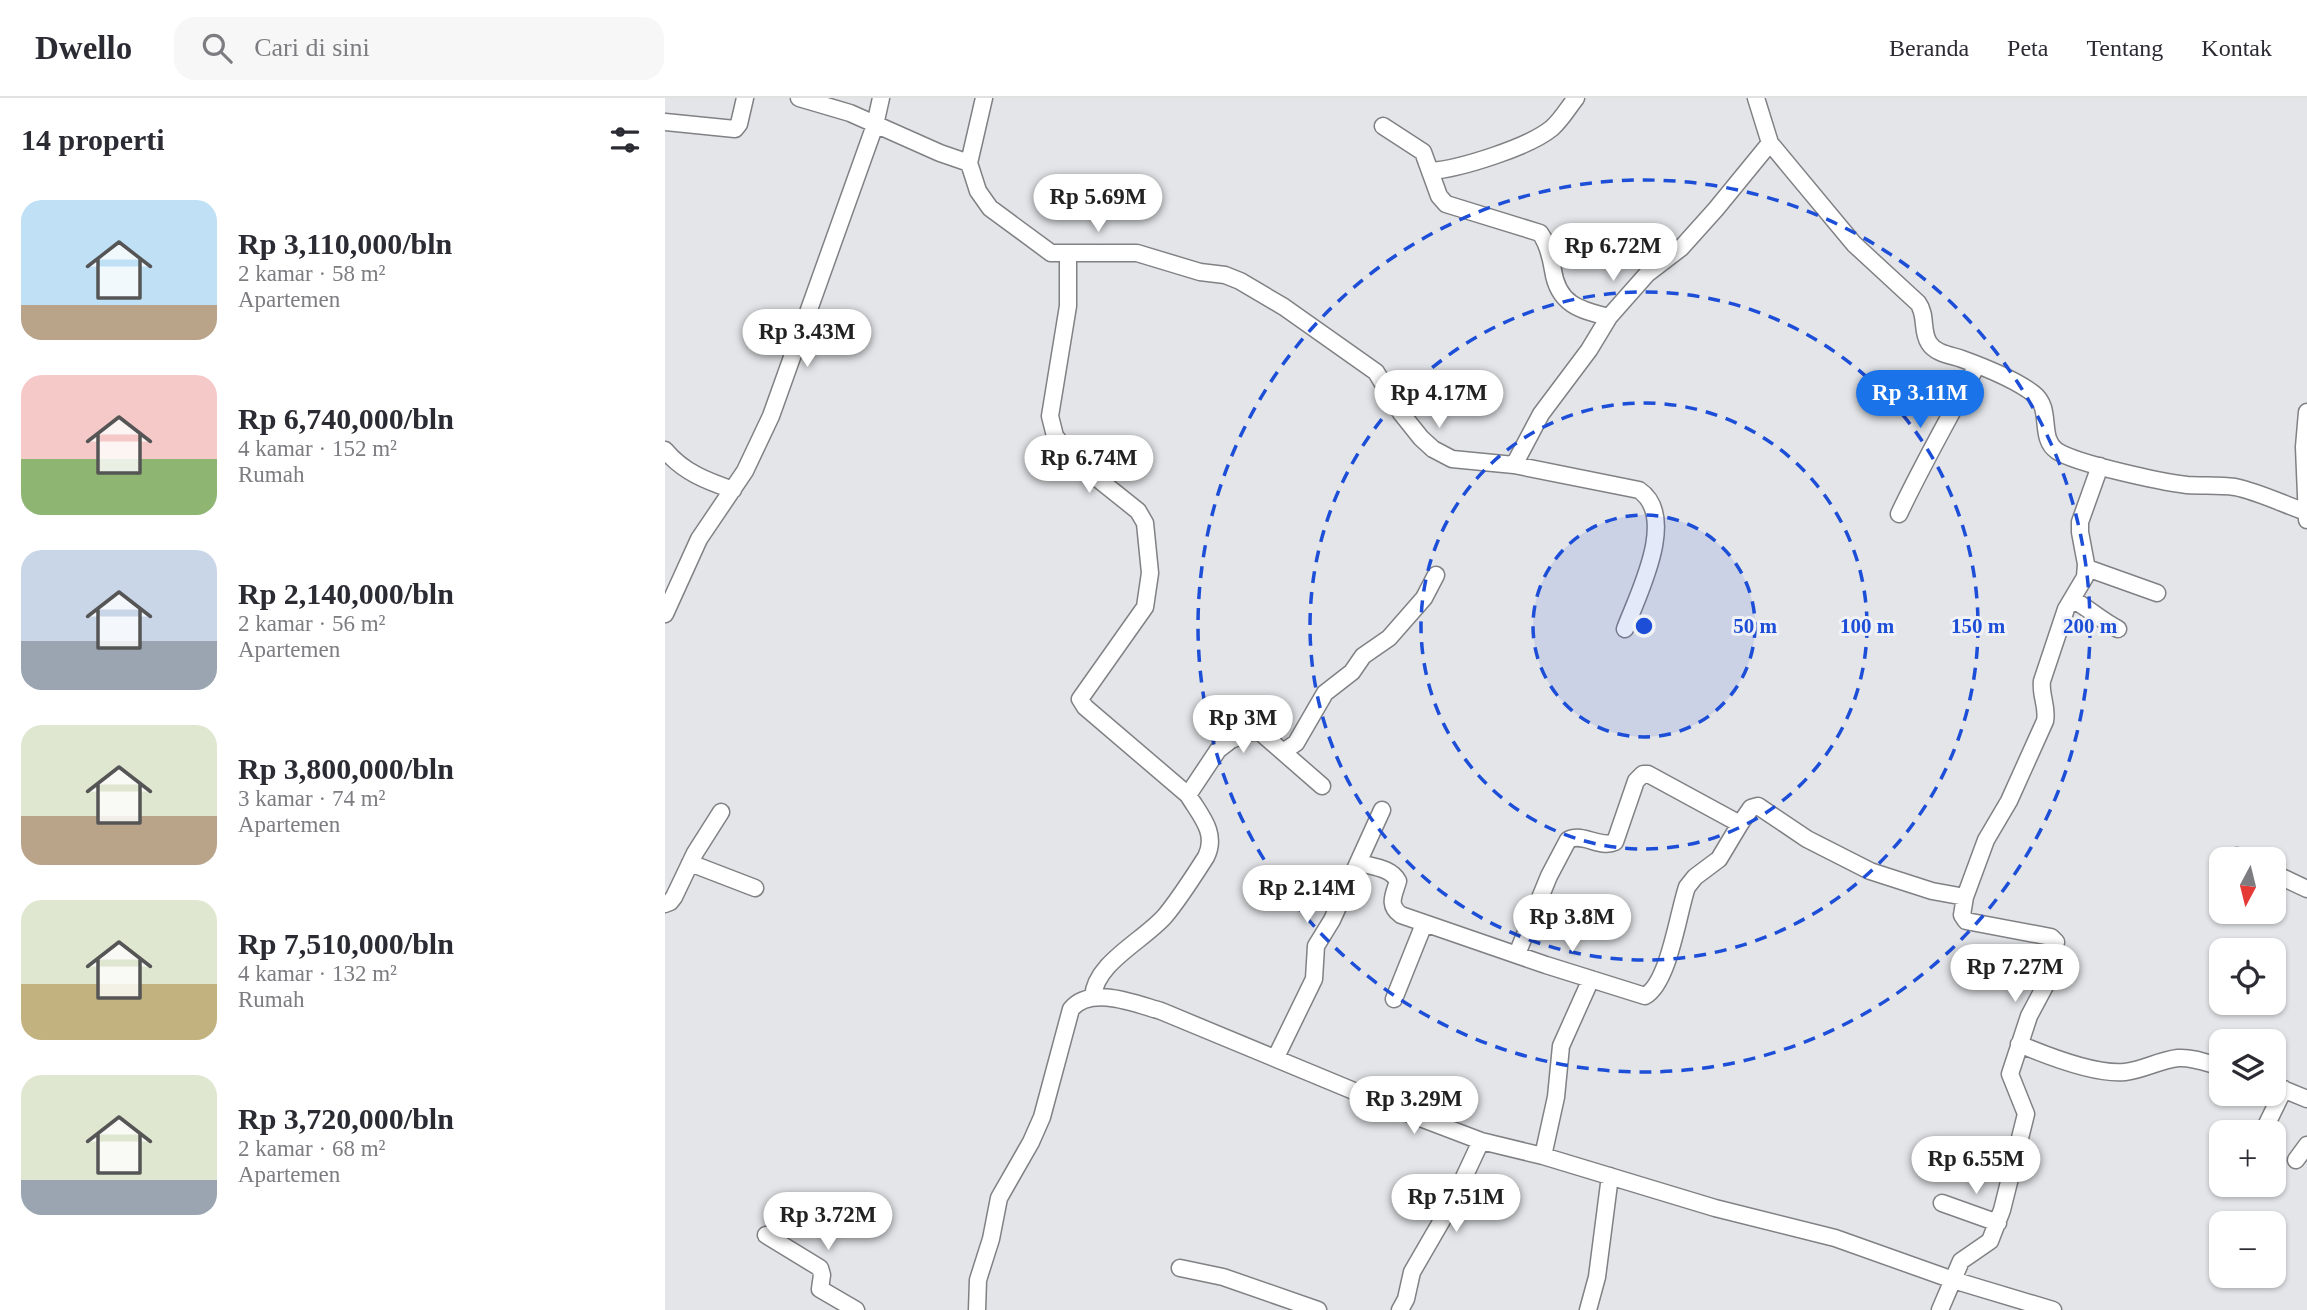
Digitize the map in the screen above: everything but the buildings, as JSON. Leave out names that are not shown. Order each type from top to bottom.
[{"type":"street","points":[[665,122],[735,129],[739,124],[745,98]]},
{"type":"street","points":[[799,98],[850,113],[969,163]]},
{"type":"street","points":[[665,614],[699,539],[756,451],[771,416],[875,125],[881,98]]},
{"type":"street","points":[[984,98],[969,163],[978,191],[990,208],[1045,250],[1058,254],[1137,253],[1240,281],[1284,307],[1376,372],[1401,413],[1421,438],[1433,449],[1452,459],[1514,465],[1639,490],[1645,494],[1654,513],[1657,537],[1625,629]]},
{"type":"street","points":[[1430,171],[1467,166],[1539,136],[1562,118],[1576,98]]},
{"type":"street","points":[[1756,98],[1770,144],[1854,244],[1918,303],[1923,310],[1929,343],[1944,354],[1977,365],[2034,394],[2042,402],[2046,432],[2056,451],[2100,466],[2175,483],[2238,488],[2306,512]]},
{"type":"street","points":[[1383,126],[1423,152],[1439,196],[1446,204],[1540,233],[1560,292],[1582,311],[1609,317]]},
{"type":"street","points":[[1514,465],[1541,414],[1589,350],[1609,317],[1647,274],[1681,248],[1770,144]]},
{"type":"street","points":[[1074,253],[1050,416],[1055,436],[1073,459],[1138,511],[1145,523],[1150,573],[1145,607],[1080,699],[1085,707],[1188,795],[1206,822],[1211,841],[1210,850],[1178,900],[1163,918],[1105,969],[1097,979],[1093,997]]},
{"type":"street","points":[[1899,514],[1930,448],[1948,421],[1977,365]]},
{"type":"street","points":[[2307,412],[2304,447],[2307,520]]},
{"type":"street","points":[[665,450],[674,462],[686,470],[733,490]]},
{"type":"street","points":[[1940,1310],[1961,1261],[1990,1241],[1998,1223],[2026,1114],[2010,1074],[2029,1016],[2045,986],[2056,940],[1966,920],[1962,915],[1965,897],[1986,840],[2009,801],[2045,721],[2047,711],[2041,688],[2042,681],[2072,599],[2085,576],[2087,568],[2080,522],[2100,466]]},
{"type":"street","points":[[2087,568],[2157,593]]},
{"type":"street","points":[[1283,752],[1296,743],[1325,693],[1352,672],[1363,656],[1389,638],[1424,598],[1436,575]]},
{"type":"street","points":[[2072,599],[2118,629]]},
{"type":"street","points":[[1188,795],[1218,750],[1231,740],[1251,732],[1260,732],[1322,786]]},
{"type":"street","points":[[1517,954],[1563,847],[1568,840],[1577,836],[1608,845],[1615,842],[1636,781],[1643,774],[1648,774],[1740,824]]},
{"type":"street","points":[[1360,863],[1396,876],[1398,881],[1391,902],[1395,911],[1424,924],[1637,995],[1650,993],[1663,970],[1688,887],[1695,877],[1720,859],[1751,808],[1758,806],[1807,839],[1870,870],[1932,891],[1965,897]]},
{"type":"street","points":[[1276,1057],[1314,979],[1316,946],[1360,863],[1382,810]]},
{"type":"street","points":[[665,904],[674,897],[690,863],[721,812]]},
{"type":"street","points":[[690,863],[755,888]]},
{"type":"street","points":[[2286,879],[2307,888]]},
{"type":"street","points":[[1394,999],[1424,924]]},
{"type":"street","points":[[1543,1156],[1556,1097],[1561,1046],[1591,979]]},
{"type":"street","points":[[977,1310],[978,1280],[991,1239],[999,1198],[1042,1117],[1070,1009],[1076,1002],[1093,997],[1161,1011],[1481,1141],[1543,1156],[1715,1208],[1835,1238],[1954,1280],[2002,1303],[2053,1310]]},
{"type":"street","points":[[2019,1044],[2080,1065],[2117,1072],[2180,1058],[2209,1064]]},
{"type":"street","points":[[2286,1090],[2307,1099]]},
{"type":"street","points":[[1400,1310],[1406,1298],[1412,1272],[1452,1203],[1481,1141]]},
{"type":"street","points":[[2296,1160],[2307,1145]]},
{"type":"street","points":[[1588,1310],[1597,1276],[1610,1176]]},
{"type":"street","points":[[1942,1203],[1998,1223]]},
{"type":"street","points":[[766,1235],[820,1268],[820,1289],[856,1310]]},
{"type":"street","points":[[1180,1268],[1223,1277],[1318,1310]]}]
